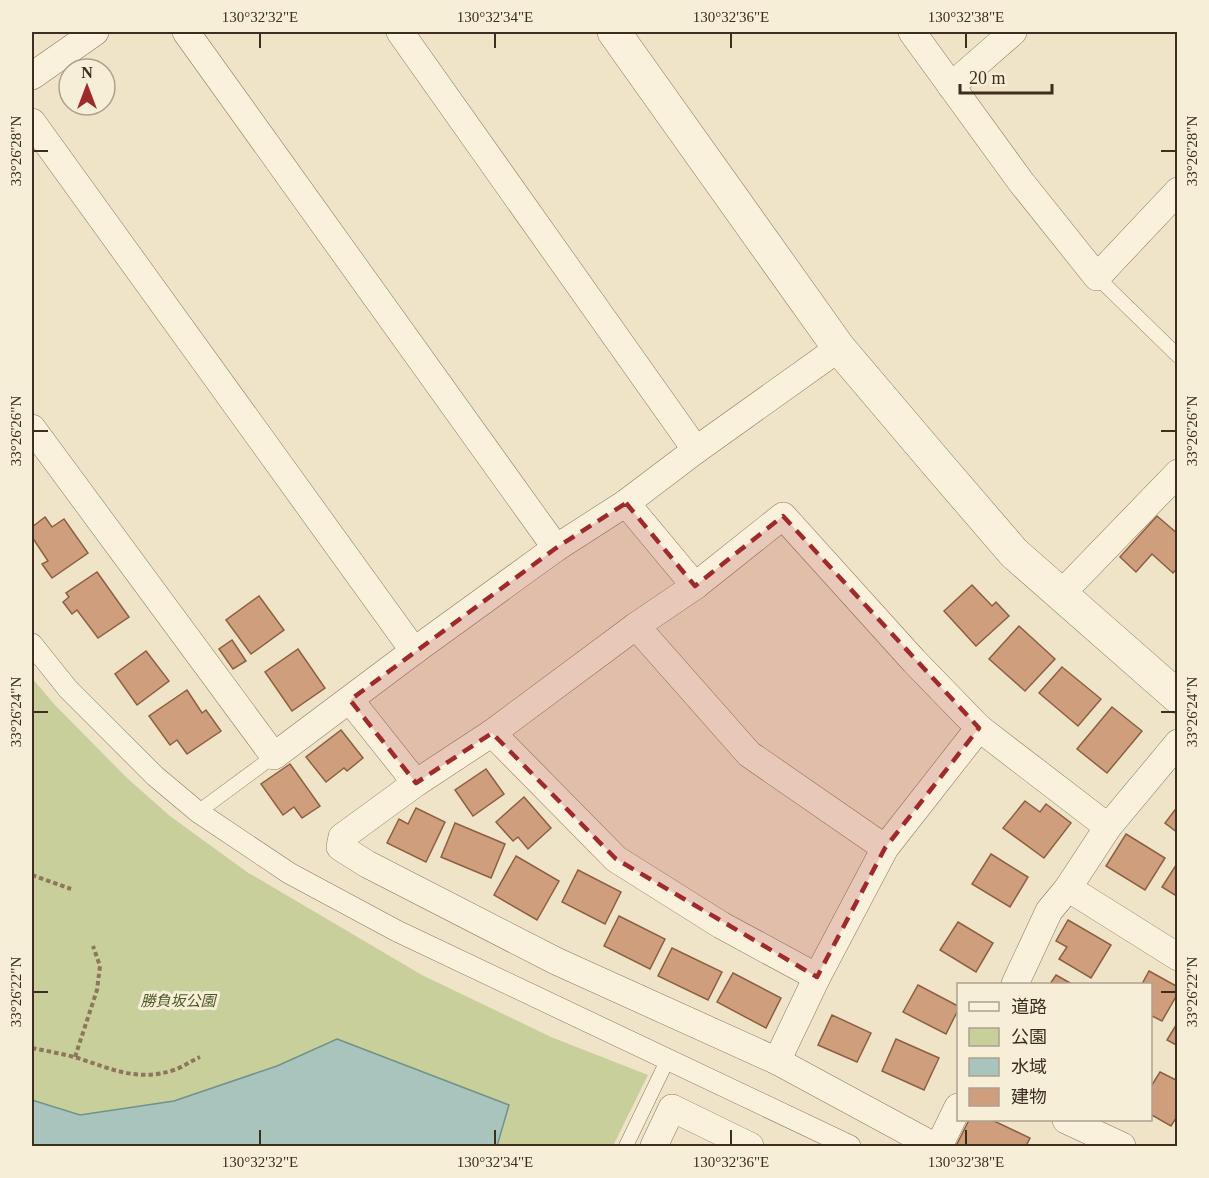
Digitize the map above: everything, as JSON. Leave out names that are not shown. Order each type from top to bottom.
[{"type":"street","points":[[32,76],[95,32]]},
{"type":"street","points":[[186,32],[556,548]]},
{"type":"street","points":[[400,32],[696,450]]},
{"type":"street","points":[[614,32],[839,348],[1014,553],[1178,697]]},
{"type":"street","points":[[912,32],[1021,182],[1097,276],[1178,192]]},
{"type":"street","points":[[951,86],[1013,32]]},
{"type":"street","points":[[32,122],[414,651]]},
{"type":"street","points":[[32,428],[274,756],[556,548],[626,503],[839,348]]},
{"type":"street","points":[[1060,595],[1178,473]]},
{"type":"street","points":[[626,503],[695,586]]},
{"type":"street","points":[[934,1146],[777,1062],[556,961],[367,864],[340,848],[342,837],[416,783],[492,733],[636,626],[695,586],[783,516],[914,661],[979,728],[1108,827]]},
{"type":"street","points":[[636,626],[749,754],[885,848]]},
{"type":"street","points":[[32,644],[68,689],[155,776],[198,812],[290,873],[397,931],[850,1146]]},
{"type":"street","points":[[350,700],[416,783]]},
{"type":"street","points":[[777,1062],[817,977],[885,848],[979,728]]},
{"type":"street","points":[[492,733],[616,859],[721,925],[817,977]]},
{"type":"street","points":[[1015,983],[1049,910],[1068,888],[1108,827],[1178,743]]},
{"type":"street","points":[[1068,888],[1178,957]]},
{"type":"street","points":[[654,1146],[672,1108],[750,1146]]},
{"type":"street","points":[[939,1146],[957,1109]]},
{"type":"street","points":[[1070,1121],[1122,1146]]},
{"type":"lane","points":[[1097,276],[1178,356]]},
{"type":"lane","points":[[198,812],[274,756]]},
{"type":"lane","points":[[626,1146],[668,1059]]},
{"type":"path","points":[[32,874],[71,889]]},
{"type":"path","points":[[75,1058],[97,990],[100,966],[93,946]]},
{"type":"path","points":[[32,1047],[133,1075],[174,1070],[200,1058]]},
{"type":"highlighted area","points":[[626,503],[695,586],[783,516],[979,728],[885,848],[817,977],[616,859],[492,733],[416,783],[350,700],[556,548]]},
{"type":"green space","name":"勝負坂公園","points":[[32,678],[54,704],[127,778],[170,816],[247,872],[422,975],[551,1037],[648,1075],[613,1146],[32,1146]]},
{"type":"water","points":[[337,1039],[509,1105],[497,1146],[32,1146],[32,1100],[80,1115],[174,1101],[277,1066]]},
{"type":"building","points":[[1157,516],[1178,534],[1178,567],[1173,573],[1152,554],[1136,572],[1120,557]]},
{"type":"building","points":[[45,517],[52,527],[64,519],[88,553],[52,578],[42,564],[48,561],[32,537],[32,527]]},
{"type":"building","points":[[97,572],[129,617],[98,638],[77,610],[72,614],[63,602],[69,597],[66,593]]},
{"type":"building","points":[[972,585],[992,606],[996,602],[1009,616],[976,646],[944,611]]},
{"type":"building","points":[[259,596],[284,630],[251,654],[226,620]]},
{"type":"building","points":[[1019,626],[1055,659],[1025,691],[989,659]]},
{"type":"building","points":[[232,640],[246,661],[233,669],[219,649]]},
{"type":"building","points":[[298,649],[325,688],[292,711],[265,672]]},
{"type":"building","points":[[146,651],[169,681],[137,705],[115,674]]},
{"type":"building","points":[[1062,667],[1101,699],[1078,726],[1039,693]]},
{"type":"building","points":[[187,690],[202,713],[206,710],[221,731],[187,754],[177,740],[170,745],[149,716]]},
{"type":"building","points":[[1112,707],[1142,731],[1107,773],[1077,749]]},
{"type":"building","points":[[341,730],[363,758],[347,771],[344,768],[326,782],[306,757]]},
{"type":"building","points":[[290,764],[320,806],[302,818],[294,807],[283,815],[261,784]]},
{"type":"building","points":[[486,769],[504,794],[473,816],[455,790]]},
{"type":"building","points":[[524,797],[551,828],[528,849],[518,837],[513,841],[496,822]]},
{"type":"building","points":[[1025,801],[1040,812],[1046,804],[1071,823],[1044,858],[1003,828]]},
{"type":"building","points":[[1178,806],[1178,833],[1165,823]]},
{"type":"building","points":[[416,808],[445,822],[426,862],[387,843],[399,819],[408,824]]},
{"type":"building","points":[[455,823],[505,844],[491,878],[441,857]]},
{"type":"building","points":[[1126,834],[1165,858],[1145,890],[1106,866]]},
{"type":"building","points":[[991,854],[1028,877],[1010,907],[972,884]]},
{"type":"building","points":[[516,856],[559,881],[537,920],[494,895]]},
{"type":"building","points":[[1178,862],[1178,897],[1162,887]]},
{"type":"building","points":[[578,870],[621,892],[605,924],[562,902]]},
{"type":"building","points":[[619,916],[665,939],[650,969],[604,946]]},
{"type":"building","points":[[1068,920],[1111,945],[1091,978],[1059,959],[1067,947],[1056,941]]},
{"type":"building","points":[[958,922],[993,943],[976,972],[940,950]]},
{"type":"building","points":[[672,948],[722,972],[708,1000],[658,976]]},
{"type":"building","points":[[1149,971],[1178,987],[1178,993],[1162,1021],[1152,1016],[1152,983],[1143,983]]},
{"type":"building","points":[[733,973],[781,998],[766,1028],[717,1002]]},
{"type":"building","points":[[1056,975],[1070,983],[1051,983]]},
{"type":"building","points":[[918,985],[957,1005],[957,1012],[946,1034],[903,1012]]},
{"type":"building","points":[[832,1015],[871,1033],[857,1062],[818,1045]]},
{"type":"building","points":[[1178,1022],[1178,1046],[1167,1040]]},
{"type":"building","points":[[896,1039],[939,1058],[924,1090],[882,1071]]},
{"type":"building","points":[[1160,1072],[1178,1081],[1178,1115],[1171,1126],[1152,1115],[1152,1085]]},
{"type":"building","points":[[968,1121],[994,1121],[1030,1138],[1026,1146],[956,1146]]}]
